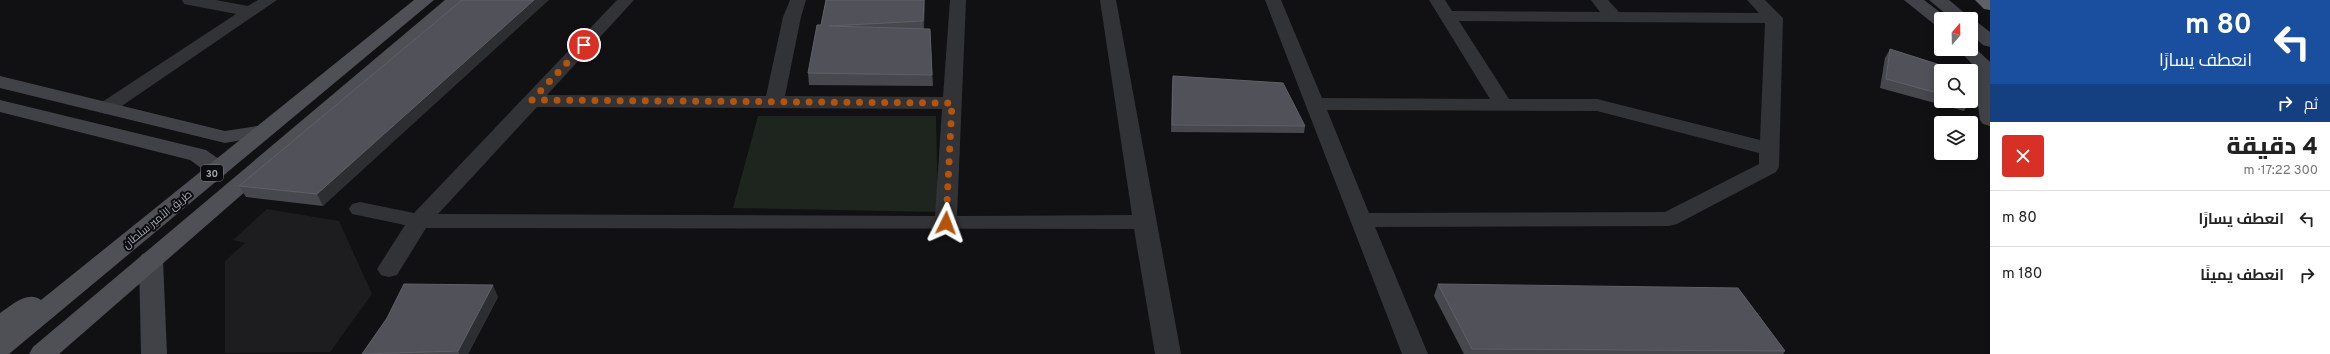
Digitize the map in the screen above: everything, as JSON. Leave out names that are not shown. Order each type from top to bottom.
[{"type":"highway","points":[[1984,0],[1990,5]]},
{"type":"main road","name":"طريق الأمير سلطان","points":[[0,347],[425,0]]},
{"type":"main road","name":"30","points":[[42,354],[456,0]]},
{"type":"main road","points":[[0,326],[182,198]]},
{"type":"street","points":[[190,0],[251,12]]},
{"type":"street","points":[[106,108],[269,0]]},
{"type":"street","points":[[389,269],[419,221],[626,0]]},
{"type":"street","points":[[774,102],[792,17],[798,0]]},
{"type":"street","points":[[946,223],[958,0]]},
{"type":"street","points":[[1108,0],[1144,222],[1168,354]]},
{"type":"street","points":[[1273,0],[1415,354]]},
{"type":"street","points":[[1436,0],[1503,105]]},
{"type":"street","points":[[1599,0],[1614,17]]},
{"type":"street","points":[[1361,220],[1669,219],[1769,168],[1774,18],[1755,0]]},
{"type":"street","points":[[1913,0],[1934,16]]},
{"type":"street","points":[[1938,0],[1954,12]]},
{"type":"street","points":[[1447,16],[1774,18]]},
{"type":"street","points":[[1978,32],[1990,41]]},
{"type":"street","points":[[1973,56],[1980,64],[1990,120]]},
{"type":"street","points":[[0,82],[225,137],[264,131]]},
{"type":"street","points":[[532,100],[952,103]]},
{"type":"street","points":[[1314,104],[1597,105],[1769,149]]},
{"type":"street","points":[[0,106],[198,155],[218,169]]},
{"type":"street","points":[[360,209],[419,221],[946,223],[1144,222]]},
{"type":"street","points":[[151,260],[154,354]]},
{"type":"shaded area","points":[[758,116],[936,116],[938,212],[733,208]]},
{"type":"shaded area","points":[[267,209],[339,221],[372,294],[330,352],[225,353],[225,261],[245,243],[233,240]]},
{"type":"building","points":[[462,0],[534,0],[317,194],[239,186]]},
{"type":"building","points":[[826,0],[924,0],[923,21],[829,26],[930,29],[932,75],[808,73],[817,25],[821,25]]},
{"type":"building","points":[[1890,49],[1937,64],[1934,64],[1934,92],[1886,79]]},
{"type":"building","points":[[1173,76],[1283,83],[1305,126],[1172,125]]},
{"type":"building","points":[[404,284],[493,285],[458,351],[362,354],[387,318]]},
{"type":"building","points":[[1438,284],[1738,288],[1785,351],[1472,349]]},
{"type":"route","points":[[584,45],[532,100],[952,103],[946,223]]}]
